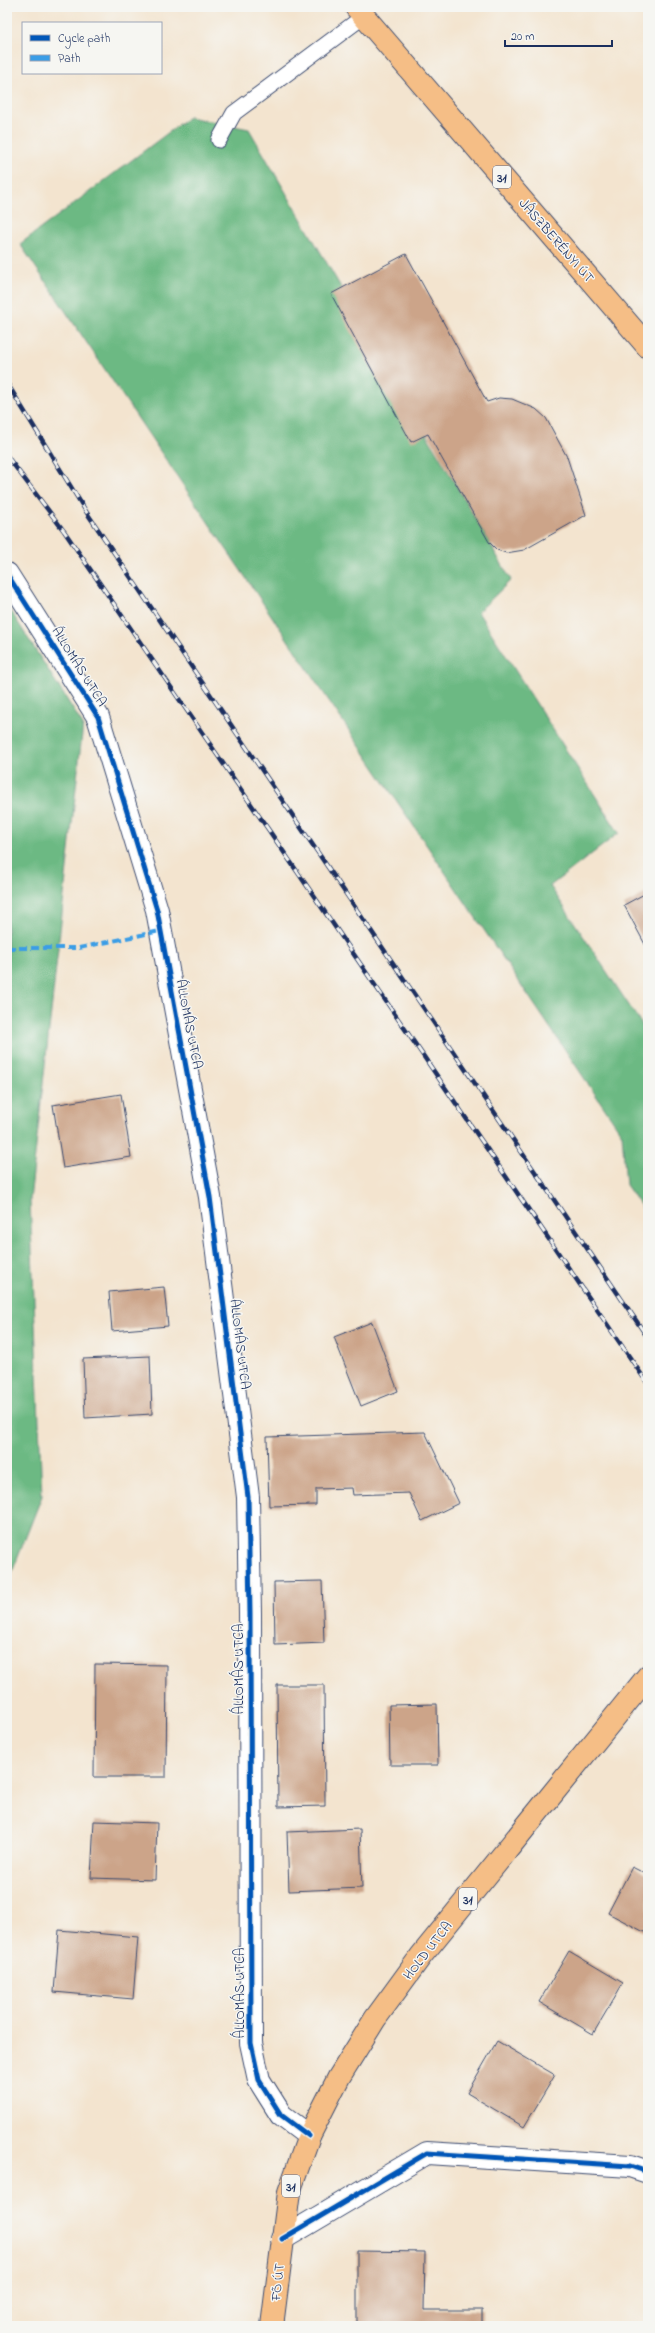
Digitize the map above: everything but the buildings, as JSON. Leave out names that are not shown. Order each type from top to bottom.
[{"type":"main road","name":"JÁSZBERÉNYI ÚT","points":[[360,12],[648,347]]},
{"type":"main road","name":"HOLD UTCA","points":[[282,2239],[289,2192],[309,2136],[339,2077],[375,2018],[421,1956],[648,1676]]},
{"type":"main road","name":"FŐ ÚT","points":[[272,2326],[282,2239]]},
{"type":"street","name":"ÁLLOMÁS UTCA","points":[[7,574],[98,717],[157,910],[210,1197],[248,1497],[250,1613],[251,2043],[259,2080],[281,2115],[309,2136]]},
{"type":"street","points":[[282,2239],[427,2153],[630,2166],[648,2172]]},
{"type":"lane","points":[[219,140],[234,113],[360,12]]},
{"type":"green space","points":[[189,117],[249,129],[511,580],[478,612],[619,833],[550,886],[648,1034],[648,1216],[626,1185],[622,1134],[20,244]]},
{"type":"green space","points":[[7,605],[83,725],[30,1200],[42,1496],[7,1585]]},
{"type":"railway","points":[[7,383],[87,513],[648,1338]]},
{"type":"railway","points":[[7,456],[64,531],[648,1384]]},
{"type":"marked path","points":[[7,948],[79,948],[160,931]]},
{"type":"cycle path","points":[[7,574],[98,717],[157,910],[210,1197],[248,1497],[250,1613],[251,2043],[259,2080],[281,2115],[309,2136]]},
{"type":"cycle path","points":[[282,2239],[427,2153],[630,2166],[648,2172]]}]
